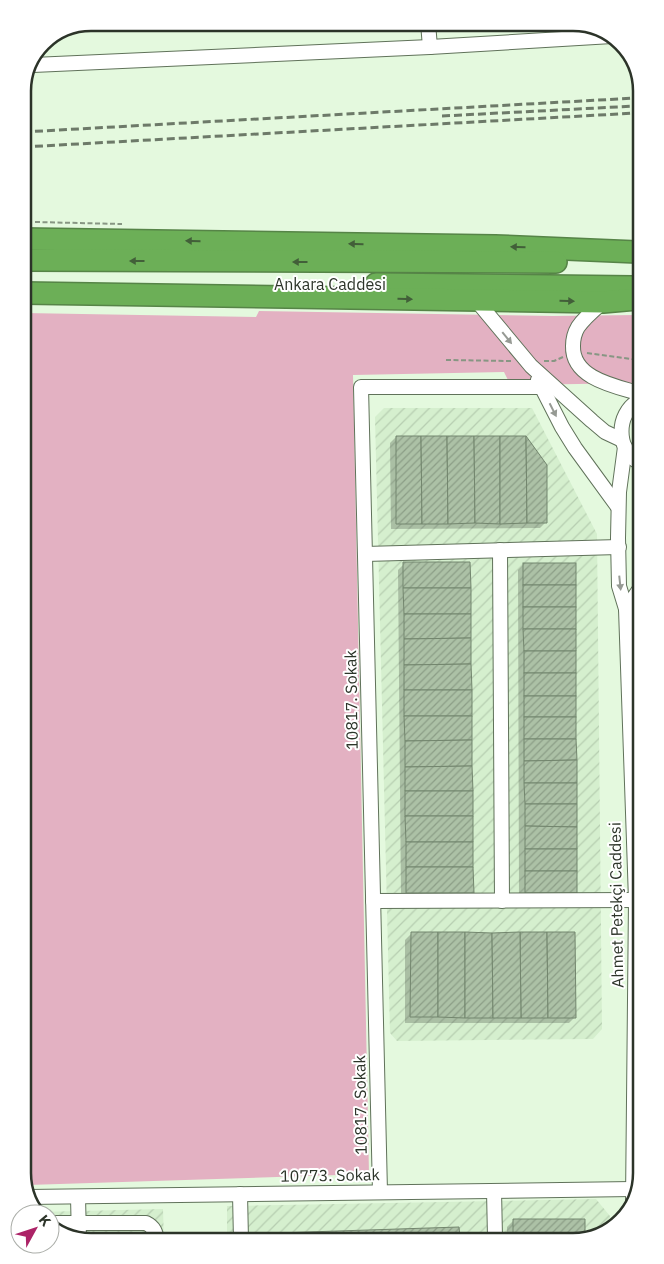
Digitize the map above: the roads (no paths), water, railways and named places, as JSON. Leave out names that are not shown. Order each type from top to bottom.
[{"type":"highway","points":[[31,239],[495,246],[633,252]]},
{"type":"highway","name":"Ankara Caddesi","points":[[31,260],[436,263],[633,262]]},
{"type":"highway","name":"Ankara Caddesi","points":[[31,282],[633,287]]},
{"type":"highway","points":[[31,293],[603,302],[633,299]]},
{"type":"street","points":[[429,31],[430,47]]},
{"type":"street","points":[[38,65],[430,47],[598,37]]},
{"type":"street","points":[[476,300],[528,363],[605,432],[623,443],[633,458]]},
{"type":"street","points":[[603,302],[578,328],[574,339],[573,353],[587,374],[613,386],[633,392]]},
{"type":"street","points":[[528,363],[575,448],[618,506]]},
{"type":"street","name":"10817. Sokak","points":[[380,1192],[361,388],[542,387]]},
{"type":"street","name":"Ahmet Petekçi Caddesi","points":[[633,405],[624,416],[622,423],[623,443],[618,506],[619,586],[626,609],[633,813]]},
{"type":"street","points":[[365,554],[618,547]]},
{"type":"street","points":[[500,550],[502,901]]},
{"type":"street","points":[[626,609],[633,599]]},
{"type":"street","points":[[373,901],[633,900]]},
{"type":"street","points":[[494,1191],[495,1233]]},
{"type":"street","name":"10773. Sokak","points":[[36,1197],[494,1191],[629,1195]]},
{"type":"street","points":[[240,1194],[241,1233]]},
{"type":"street","points":[[78,1196],[79,1232]]},
{"type":"street","points":[[60,1222],[146,1223],[152,1226],[157,1233]]},
{"type":"railway","points":[[31,132],[633,98]]},
{"type":"railway","points":[[442,116],[633,106]]},
{"type":"railway","points":[[31,147],[633,113]]}]
